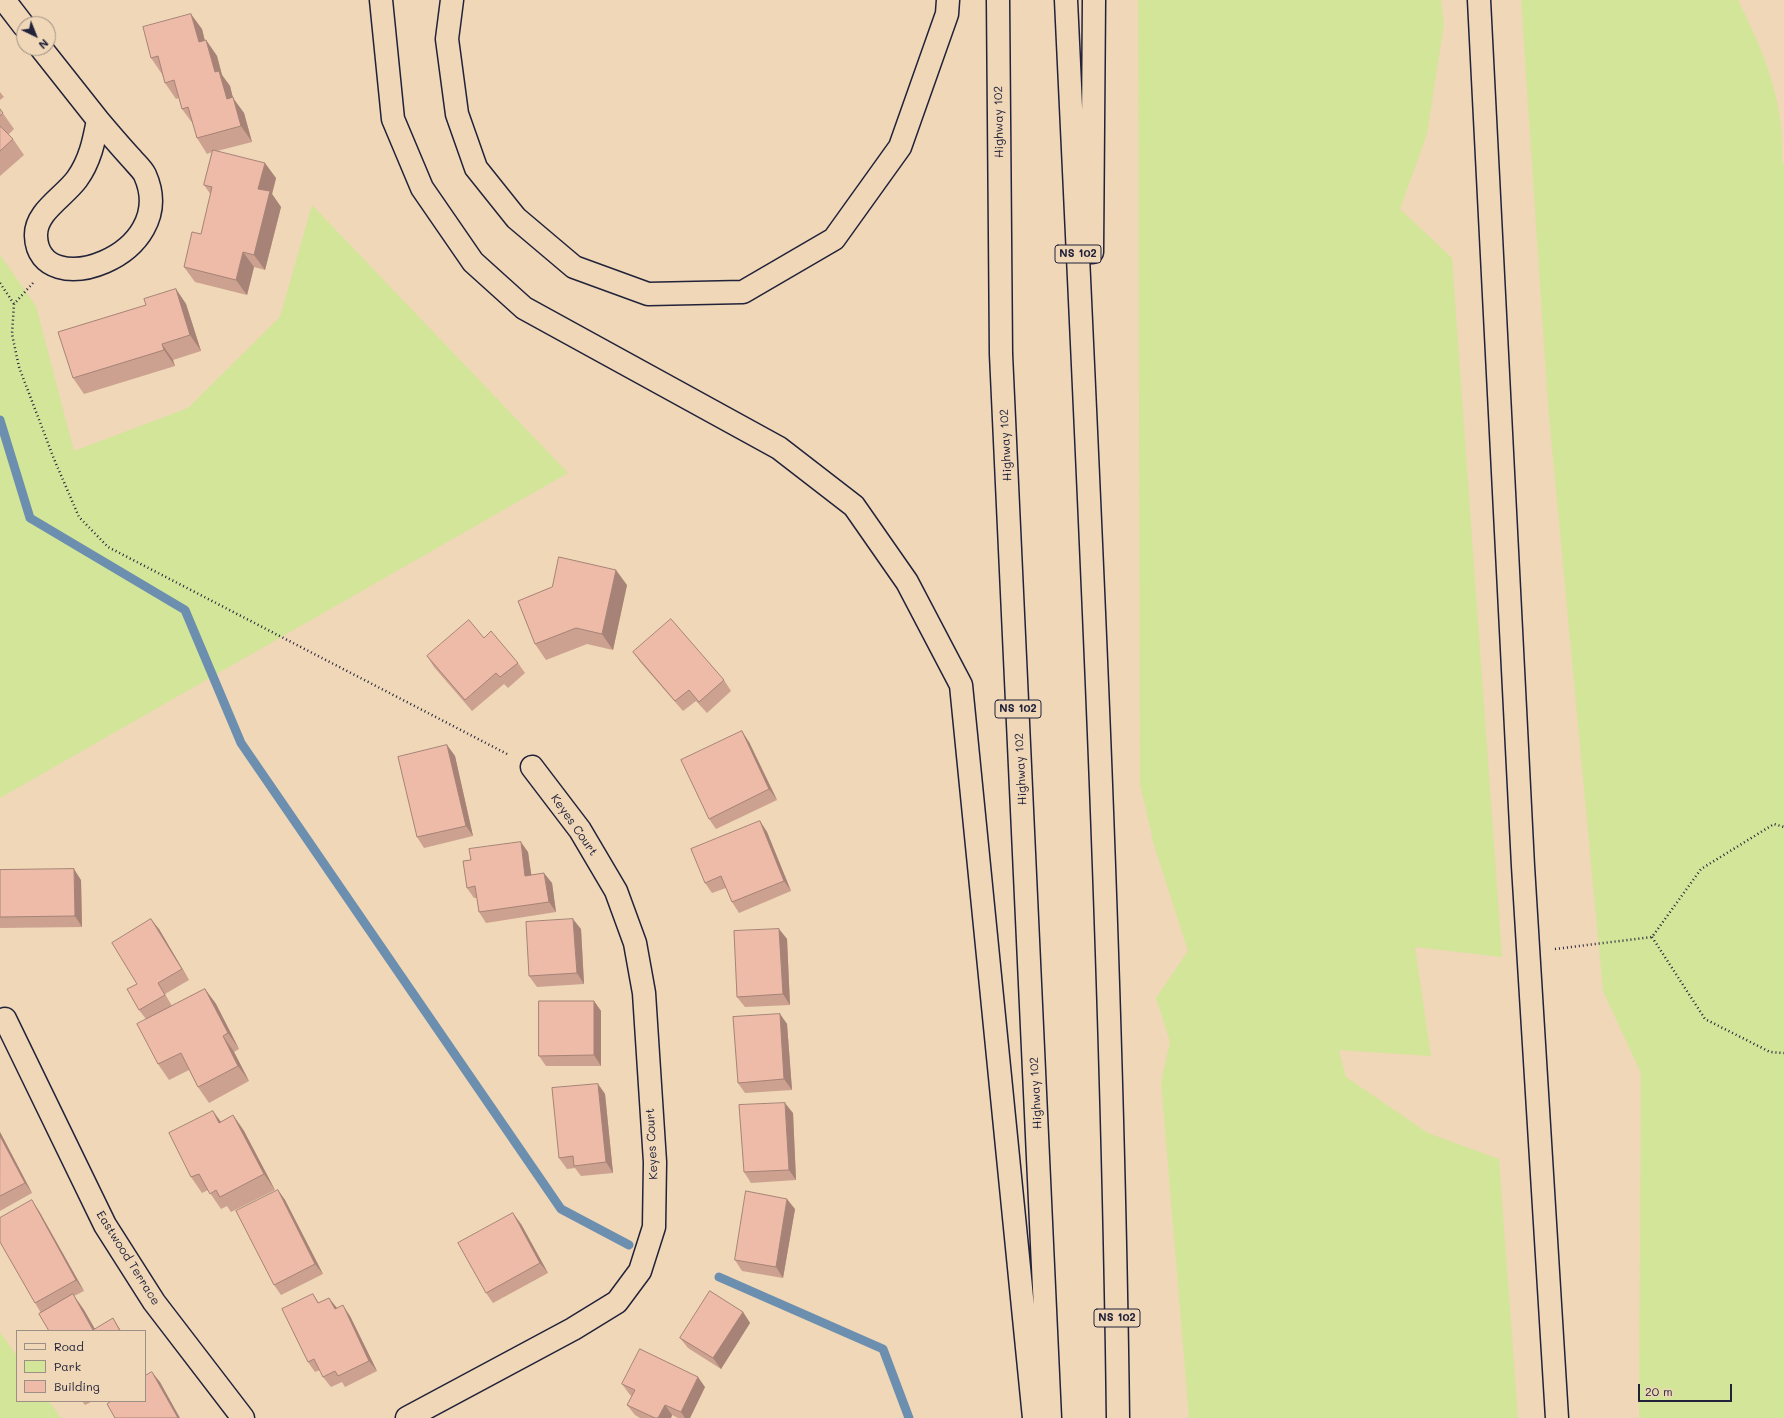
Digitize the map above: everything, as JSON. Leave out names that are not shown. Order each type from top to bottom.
[{"type":"main road","points":[[4,0],[16,16]]},
{"type":"main road","points":[[381,0],[393,119],[422,188],[473,262],[524,308],[780,448],[854,506],[907,582],[961,685],[1034,1418]]},
{"type":"main road","points":[[452,0],[447,39],[457,114],[476,168],[516,218],[574,266],[648,294],[743,292],[834,239],[900,147],[947,14],[948,0]]},
{"type":"main road","name":"Highway 102","points":[[998,0],[1001,354],[1050,1418]]},
{"type":"main road","name":"NS 102","points":[[1066,0],[1090,508],[1115,1219],[1118,1418]]},
{"type":"main road","points":[[1090,508],[1094,0]]},
{"type":"main road","points":[[1479,0],[1529,953],[1557,1418]]},
{"type":"main road","points":[[47,56],[98,120],[144,173],[150,200],[148,218],[141,234],[135,242],[113,258],[80,269],[69,270],[58,268],[50,264],[42,255],[38,247],[36,236],[37,225],[40,217],[65,194],[83,169],[94,141],[98,120]]},
{"type":"main road","name":"Keyes Court","points":[[407,1418],[574,1329],[617,1302],[640,1271],[654,1227],[655,1162],[644,993],[635,943],[616,891],[580,830],[532,767]]},
{"type":"main road","name":"Eastwood Terrace","points":[[6,1019],[105,1225],[154,1302],[243,1418]]},
{"type":"path","points":[[14,304],[50,264]]},
{"type":"path","points":[[0,283],[14,304],[12,334],[19,367],[54,459],[80,517],[108,547],[532,767]]},
{"type":"path","points":[[1529,953],[1652,937],[1701,869],[1774,824],[1784,826]]},
{"type":"path","points":[[1652,937],[1705,1019],[1770,1052],[1784,1053]]},
{"type":"green space","points":[[1138,0],[1441,0],[1444,24],[1427,134],[1400,209],[1452,258],[1502,957],[1415,947],[1431,1056],[1339,1050],[1346,1077],[1428,1133],[1499,1159],[1518,1418],[1189,1418],[1161,1082],[1170,1042],[1156,998],[1188,951],[1154,845],[1140,784]]},
{"type":"green space","points":[[1521,0],[1738,0],[1757,40],[1771,78],[1780,117],[1782,162],[1784,164],[1784,1418],[1639,1418],[1641,1073],[1603,991],[1548,405]]},
{"type":"green space","points":[[312,205],[568,473],[0,798],[0,255],[36,306],[74,451],[188,408],[280,317]]},
{"type":"green space","points":[[0,1332],[16,1355],[16,1402],[50,1402],[61,1418],[0,1418]]},
{"type":"building","points":[[191,14],[199,42],[206,40],[215,72],[219,71],[227,99],[233,97],[241,126],[197,138],[188,107],[182,109],[174,80],[165,83],[158,56],[151,58],[143,27]]},
{"type":"building","points":[[0,109],[3,113],[0,116]]},
{"type":"building","points":[[0,126],[13,139],[0,151]]},
{"type":"building","points":[[213,150],[265,163],[258,189],[270,191],[254,255],[243,252],[236,280],[184,267],[192,232],[201,234],[212,187],[204,185]]},
{"type":"building","points":[[176,289],[190,335],[162,344],[164,350],[73,378],[58,332],[146,305],[144,299]]},
{"type":"building","points":[[559,557],[616,570],[602,634],[576,628],[535,644],[518,601],[552,587]]},
{"type":"building","points":[[671,619],[724,680],[699,702],[689,690],[675,701],[633,652]]},
{"type":"building","points":[[469,620],[484,638],[491,631],[518,663],[500,677],[496,673],[465,700],[427,656]]},
{"type":"building","points":[[742,731],[769,789],[709,819],[681,760]]},
{"type":"building","points":[[447,745],[466,826],[417,837],[398,757]]},
{"type":"building","points":[[760,821],[784,881],[732,902],[721,876],[705,883],[691,849]]},
{"type":"building","points":[[521,842],[525,876],[544,873],[549,902],[479,912],[475,886],[467,888],[463,861],[471,860],[469,849]]},
{"type":"building","points":[[74,869],[75,916],[0,917],[0,870]]},
{"type":"building","points":[[151,919],[182,969],[158,983],[165,995],[139,1010],[127,989],[137,984],[112,943]]},
{"type":"building","points":[[573,919],[577,973],[529,976],[526,922]]},
{"type":"building","points":[[779,929],[783,994],[737,997],[734,931]]},
{"type":"building","points":[[205,989],[228,1033],[223,1036],[238,1066],[198,1087],[181,1053],[158,1064],[137,1024]]},
{"type":"building","points":[[539,1001],[594,1001],[594,1055],[539,1056]]},
{"type":"building","points":[[780,1014],[784,1079],[738,1083],[733,1017]]},
{"type":"building","points":[[598,1084],[606,1162],[574,1166],[573,1156],[559,1158],[552,1088]]},
{"type":"building","points":[[785,1103],[789,1170],[744,1172],[739,1105]]},
{"type":"building","points":[[213,1111],[219,1123],[233,1115],[264,1174],[220,1197],[216,1190],[210,1194],[199,1174],[191,1177],[169,1133]]},
{"type":"building","points":[[0,1136],[25,1183],[0,1196]]},
{"type":"building","points":[[278,1190],[315,1264],[274,1285],[236,1211]]},
{"type":"building","points":[[746,1191],[787,1199],[776,1267],[735,1260]]},
{"type":"building","points":[[32,1200],[76,1280],[35,1303],[0,1242],[0,1218]]},
{"type":"building","points":[[513,1213],[540,1263],[486,1293],[458,1243]]},
{"type":"building","points":[[710,1291],[743,1312],[713,1358],[680,1338]]},
{"type":"building","points":[[73,1294],[93,1330],[48,1330],[39,1314]]},
{"type":"building","points":[[313,1294],[318,1303],[329,1298],[335,1309],[343,1305],[369,1361],[338,1376],[335,1371],[323,1377],[314,1359],[308,1362],[282,1309]]},
{"type":"building","points":[[113,1318],[119,1330],[93,1330]]},
{"type":"building","points":[[640,1349],[698,1377],[681,1412],[665,1405],[658,1418],[655,1418],[627,1405],[635,1390],[622,1384]]},
{"type":"building","points":[[152,1372],[178,1418],[115,1418],[107,1404],[110,1402],[146,1402],[146,1375]]},
{"type":"waterway","points":[[0,420],[30,518],[185,610],[241,743],[561,1209],[629,1245]]},
{"type":"waterway","points":[[719,1277],[883,1349],[909,1418]]}]
